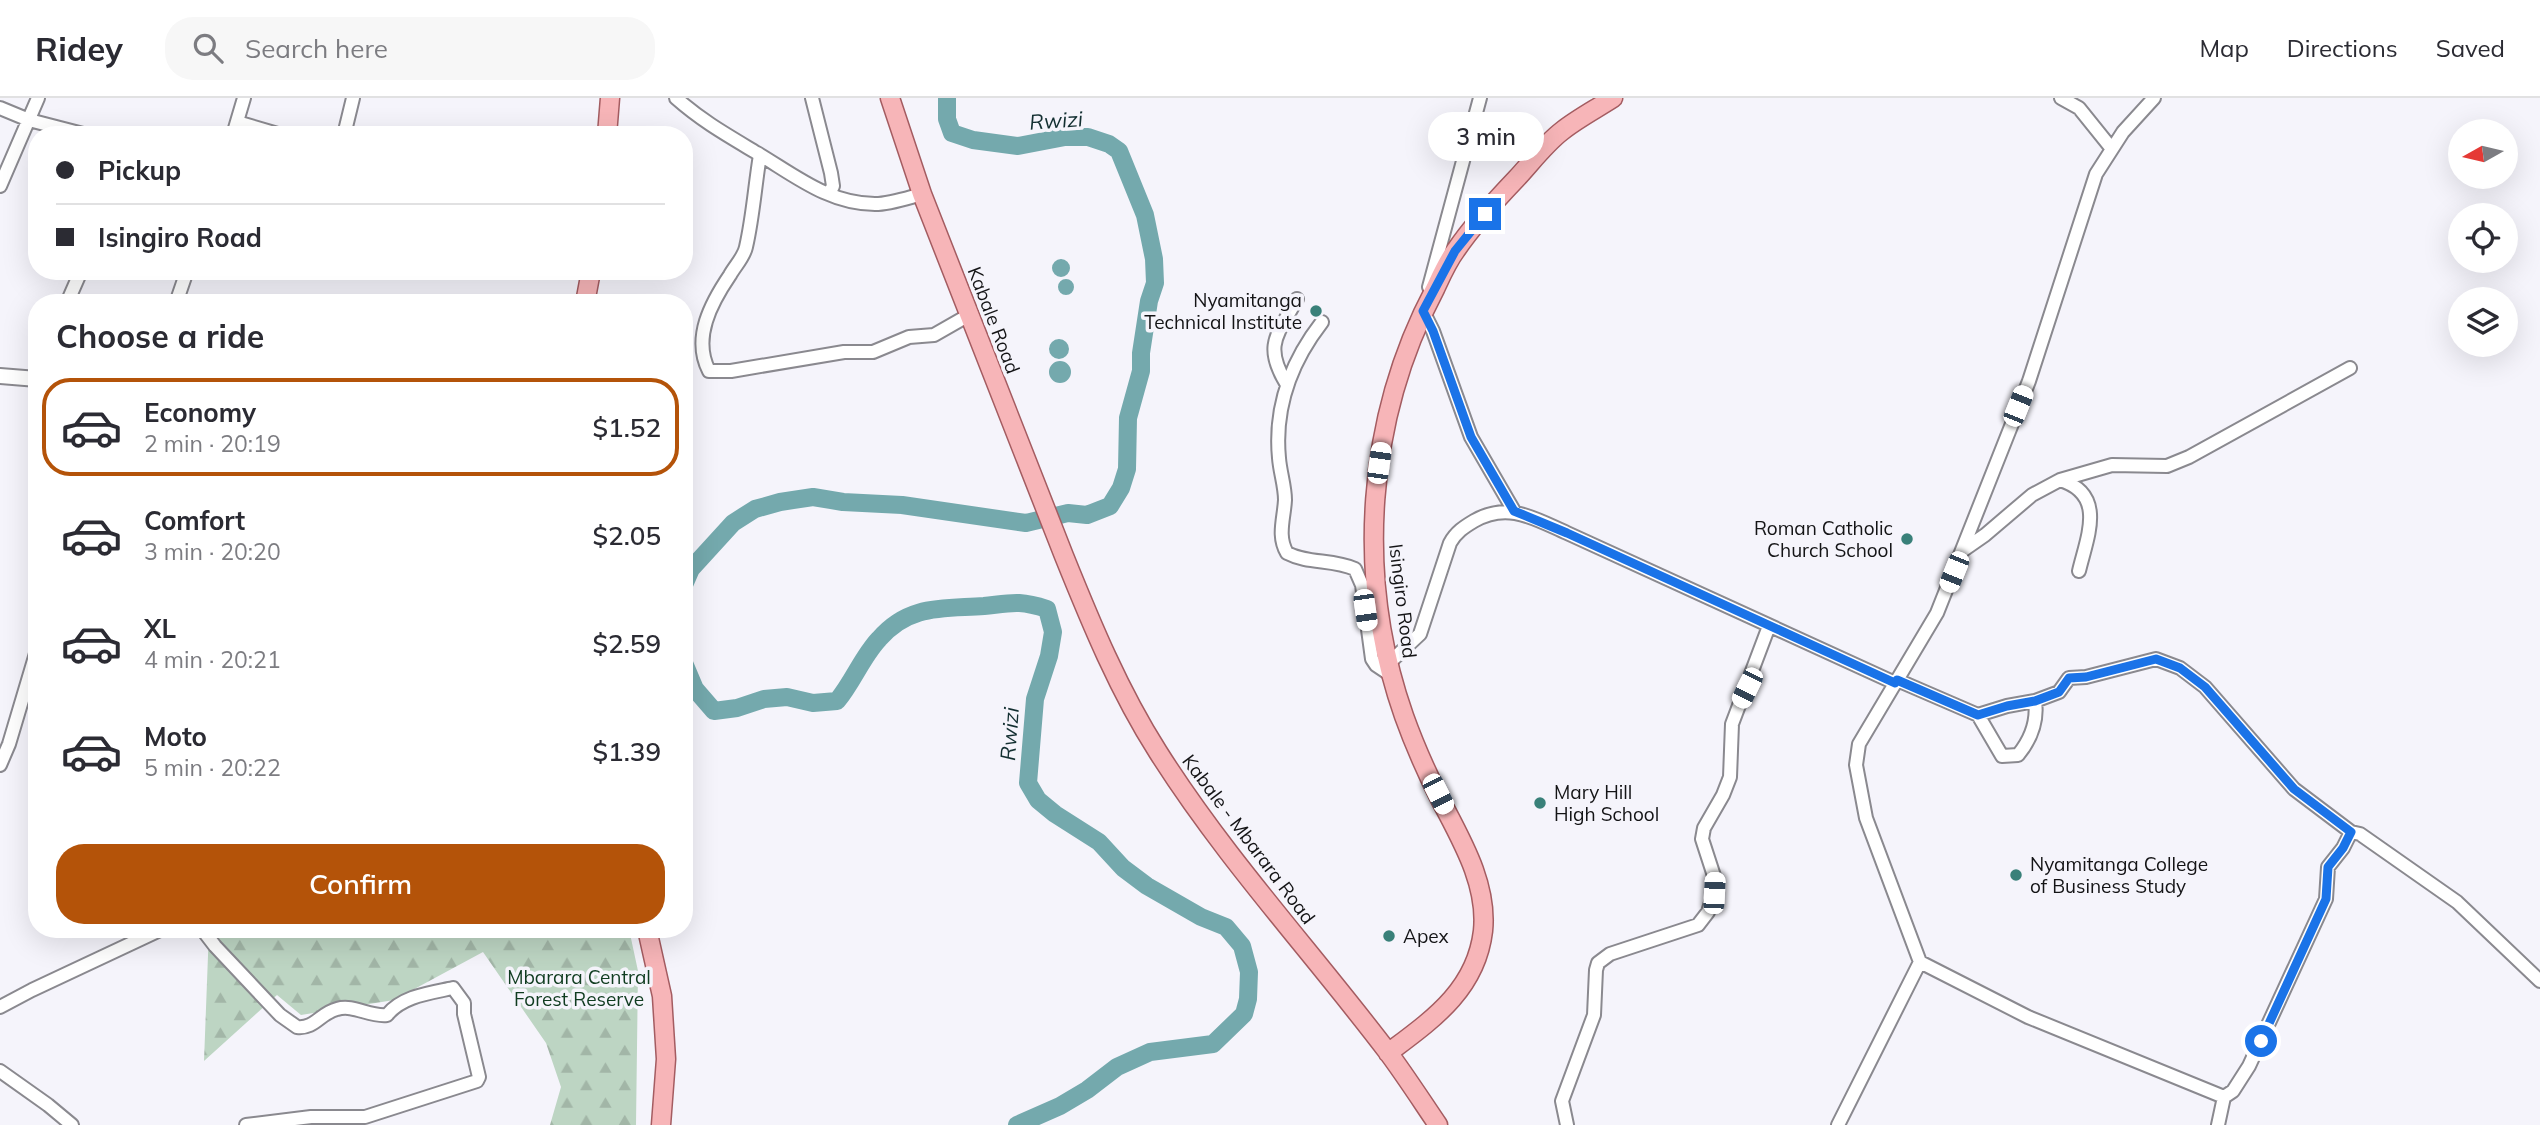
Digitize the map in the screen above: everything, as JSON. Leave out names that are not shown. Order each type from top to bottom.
[{"type":"main road","points":[[608,126],[610,98]]},
{"type":"main road","name":"Kabale Road","points":[[891,98],[922,194],[1064,556]]},
{"type":"main road","name":"Isingiro Road","points":[[1388,1053],[1437,1016],[1455,998],[1477,959],[1483,929],[1481,899],[1472,862],[1426,771],[1404,718],[1390,669],[1379,609],[1374,558],[1374,501],[1382,443],[1398,370],[1423,311],[1455,251],[1501,195],[1561,131],[1613,98]]},
{"type":"main road","name":"Kabale - Mbarara Road","points":[[1064,556],[1111,666],[1157,751],[1199,814],[1388,1053],[1438,1125]]},
{"type":"main road","points":[[650,938],[662,996],[666,1059],[661,1125]]},
{"type":"street","points":[[0,186],[38,98]]},
{"type":"street","points":[[236,126],[244,98]]},
{"type":"street","points":[[346,126],[353,98]]},
{"type":"street","points":[[676,98],[700,119],[798,180],[829,194],[851,201],[876,204],[922,194]]},
{"type":"street","points":[[812,98],[831,173],[833,186],[829,194]]},
{"type":"street","points":[[1480,98],[1423,311],[1433,331],[1471,437],[1514,511]]},
{"type":"street","points":[[2061,98],[2079,108],[2112,149]]},
{"type":"street","points":[[2154,98],[2123,132],[2096,174],[2029,381],[1937,613],[1859,744],[1856,765],[1866,818],[1920,962],[2028,1017],[2224,1097]]},
{"type":"street","points":[[0,108],[52,126]]},
{"type":"street","points":[[760,155],[746,248],[719,291],[702,332],[701,346],[709,371],[731,371],[831,354],[873,352],[909,337],[934,335],[969,315]]},
{"type":"street","points":[[1286,383],[1274,356],[1274,341],[1297,299]]},
{"type":"street","points":[[1322,322],[1306,343],[1286,383],[1279,413],[1279,456],[1285,499],[1281,534],[1287,553],[1295,557],[1344,564],[1355,569],[1362,584],[1372,659],[1376,666],[1390,669],[1420,634],[1455,534],[1487,513],[1514,511],[1896,682],[1978,715],[2035,701],[2059,692],[2069,678],[2086,677],[2156,659],[2180,668],[2205,687],[2294,789],[2351,832],[2360,834],[2457,902],[2540,981]]},
{"type":"street","points":[[1962,551],[2032,495],[2060,480],[2112,465],[2168,466],[2350,368]]},
{"type":"street","points":[[0,376],[28,377]]},
{"type":"street","points":[[2060,480],[2070,483],[2082,493],[2090,505],[2092,520],[2079,571]]},
{"type":"street","points":[[1567,1125],[1562,1101],[1594,1014],[1598,963],[1610,954],[1698,925],[1708,912],[1715,879],[1702,839],[1704,828],[1730,777],[1732,724],[1769,626]]},
{"type":"street","points":[[0,765],[28,680]]},
{"type":"street","points":[[1978,715],[1994,746],[2003,756],[2018,755],[2034,726],[2035,701]]},
{"type":"street","points":[[2218,1125],[2224,1097],[2233,1091],[2249,1066],[2326,899],[2328,867],[2343,848],[2351,832]]},
{"type":"street","points":[[0,1007],[143,938]]},
{"type":"street","points":[[209,938],[280,1015],[297,1027],[312,1026],[328,1012],[344,1008],[379,1016],[387,1015],[394,1006],[434,990],[453,988],[464,1003],[464,1014],[479,1077],[477,1081],[365,1117],[311,1117],[246,1125]]},
{"type":"street","points":[[1838,1125],[1920,962]]},
{"type":"street","points":[[0,1071],[72,1125]]},
{"type":"green space","name":"Mbarara Central Forest Reserve","points":[[209,938],[631,938],[638,971],[636,1125],[550,1125],[561,1087],[546,1043],[483,952],[394,1000],[301,1015],[277,995],[204,1061]]},
{"type":"water","points":[[1061,259],[1067,262],[1070,268],[1067,274],[1061,277],[1055,274],[1052,268],[1055,262]]},
{"type":"water","points":[[1066,279],[1072,281],[1072,293],[1066,295],[1060,293],[1058,287],[1060,281]]},
{"type":"water","points":[[1059,339],[1066,342],[1069,349],[1066,356],[1059,359],[1052,356],[1049,349],[1052,342]]},
{"type":"water","points":[[1060,361],[1068,364],[1071,372],[1068,380],[1060,383],[1052,380],[1049,372],[1052,364]]},
{"type":"waterway","name":"Rwizi","points":[[693,567],[733,523],[755,509],[780,502],[813,497],[843,502],[902,505],[1026,523],[1068,513],[1087,515],[1110,506],[1121,488],[1127,469],[1128,418],[1141,371],[1149,301],[1155,283],[1154,259],[1145,215],[1119,151],[1109,144],[1088,137],[1065,137],[1018,146],[973,140],[952,133],[947,119],[947,98]]},
{"type":"waterway","name":"Rwizi","points":[[693,684],[714,711],[737,708],[764,699],[787,697],[813,703],[837,701],[879,639],[890,628],[915,614],[927,610],[1016,603],[1047,609],[1053,632],[1049,656],[1035,699],[1028,783],[1038,800],[1099,842],[1123,868],[1147,886],[1201,917],[1226,927],[1242,946],[1249,972],[1248,999],[1244,1014],[1213,1044],[1150,1052],[1117,1067],[1060,1106],[1017,1125]]},
{"type":"place","name":"Nyamitanga Technical Institute","points":[[1316,311]]},
{"type":"place","name":"Roman Catholic Church School","points":[[1907,539]]},
{"type":"place","name":"Mary Hill High School","points":[[1540,803]]},
{"type":"place","name":"Nyamitanga College of Business Study","points":[[2016,875]]},
{"type":"place","name":"Apex","points":[[1389,936]]},
{"type":"route","points":[[1485,214],[1455,251],[1423,311],[1433,331],[1471,437],[1494,481],[1514,511],[1895,683],[1897,680],[1978,715],[2035,701],[2059,692],[2069,678],[2086,677],[2156,659],[2180,668],[2205,687],[2294,789],[2351,832],[2343,848],[2328,867],[2326,899],[2261,1041]]}]
